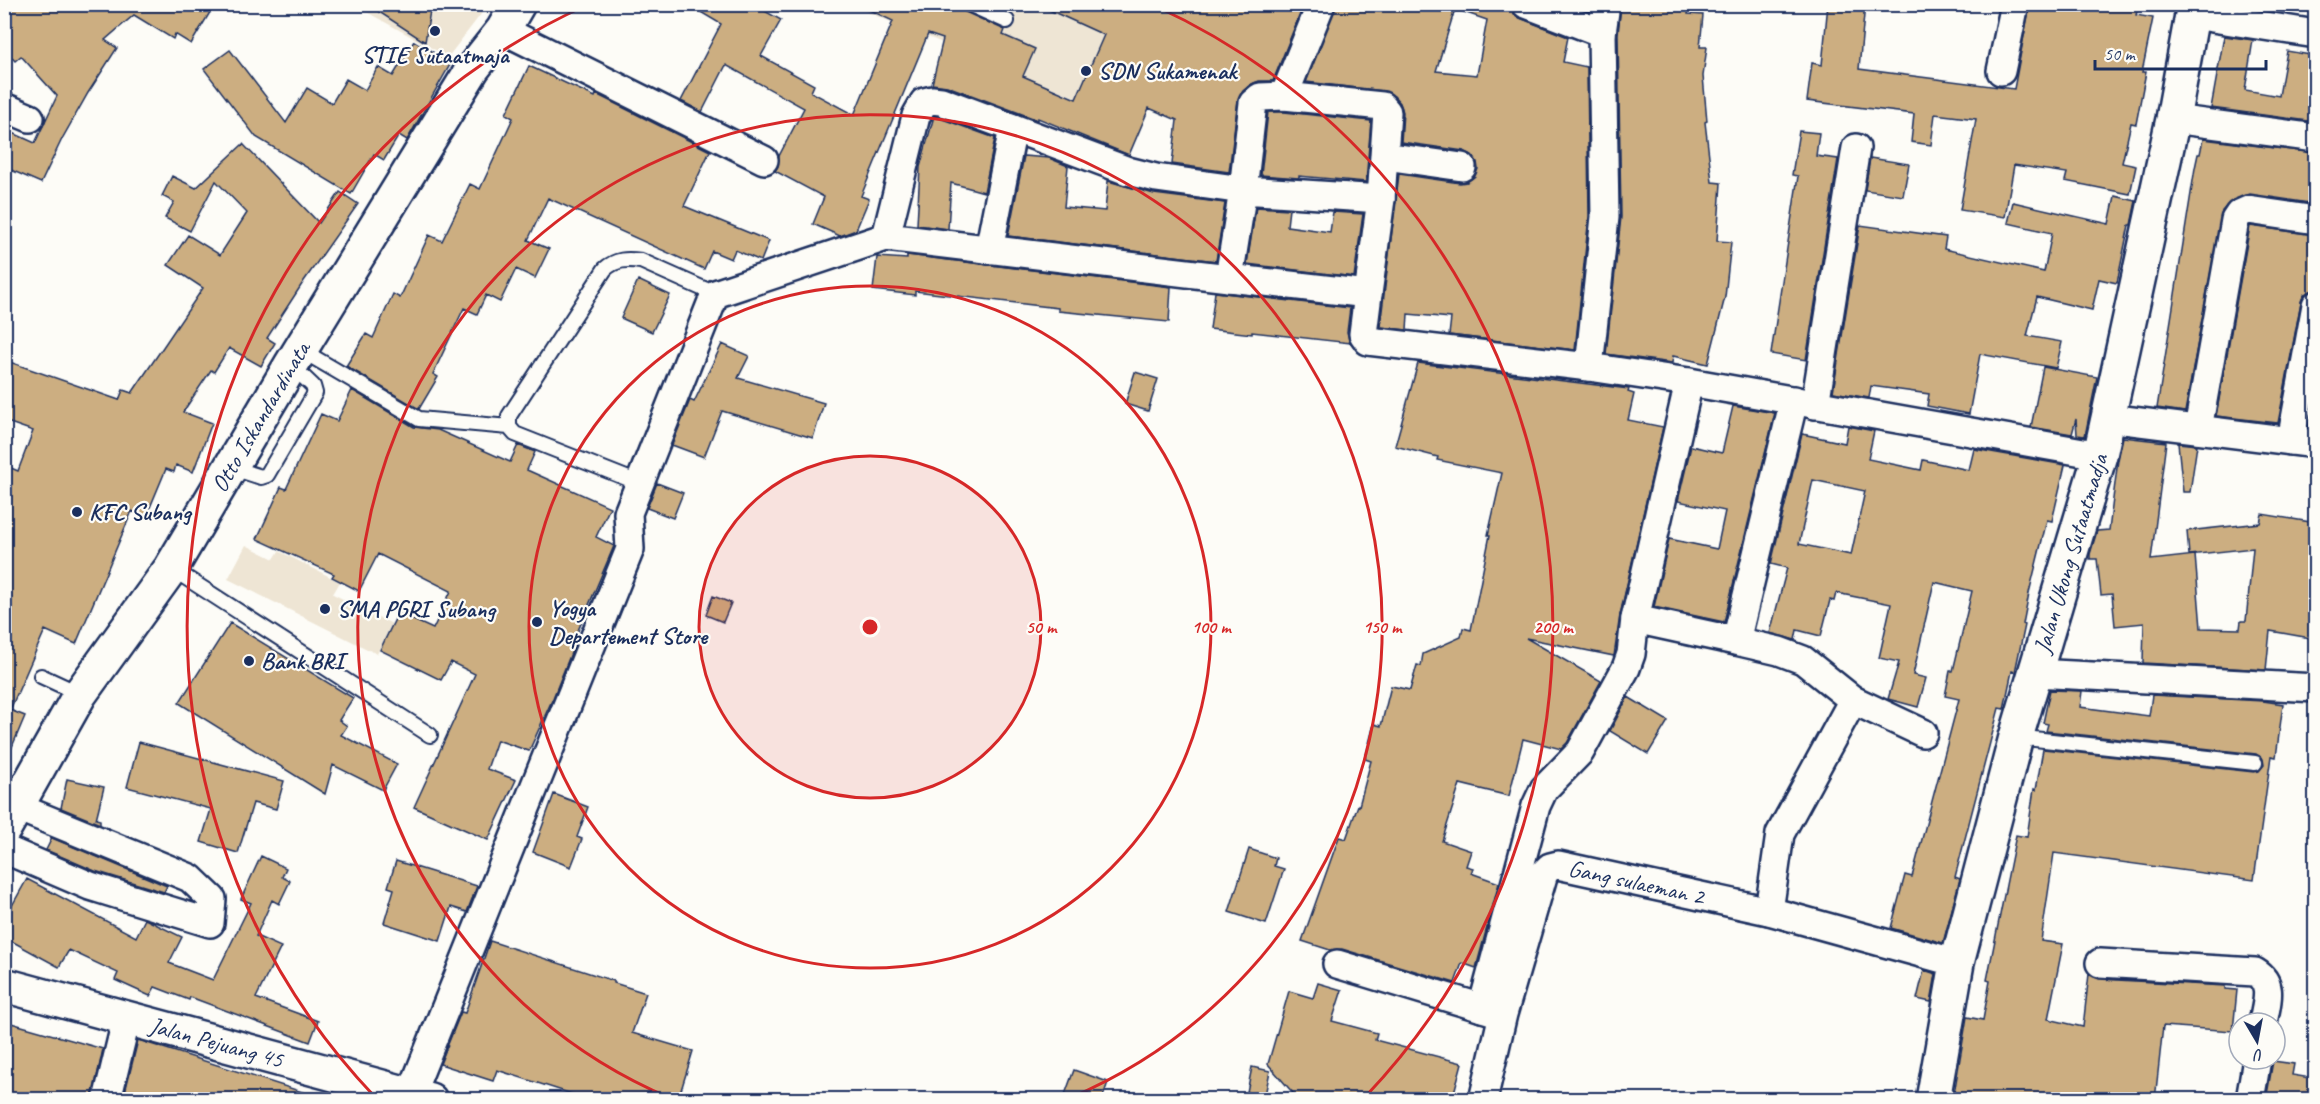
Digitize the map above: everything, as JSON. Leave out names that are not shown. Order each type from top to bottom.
[{"type":"main road","name":"Jalan Ukong Sutaatmadja","points":[[1932,1100],[1957,963],[2016,737],[2100,455],[2173,119],[2194,10]]},
{"type":"main road","name":"Otto Iskandardinata","points":[[8,825],[80,694],[171,568],[296,357],[509,12]]},
{"type":"main road","name":"Jalan Pejuang 45","points":[[4,985],[420,1097]]},
{"type":"street","points":[[1284,96],[1321,4]]},
{"type":"street","points":[[1526,4],[1602,33]]},
{"type":"street","points":[[1589,367],[1605,217],[1602,33],[1606,4]]},
{"type":"street","points":[[2001,71],[2015,4]]},
{"type":"street","points":[[2194,10],[2316,34]]},
{"type":"street","points":[[509,12],[764,160]]},
{"type":"street","points":[[1229,278],[1243,190],[1253,103],[1260,97],[1284,96],[1382,106],[1387,111],[1385,156],[1363,334],[1368,341],[1589,367],[1689,382],[2100,455]]},
{"type":"street","points":[[886,237],[916,116],[924,102],[932,100],[941,101],[1128,171],[1156,178],[1243,190],[1381,199]]},
{"type":"street","points":[[4,107],[30,118]]},
{"type":"street","points":[[2173,119],[2316,138]]},
{"type":"street","points":[[989,250],[1013,128]]},
{"type":"street","points":[[1736,641],[1805,403],[1856,148]]},
{"type":"street","points":[[1385,156],[1462,167]]},
{"type":"street","points":[[2198,429],[2235,220],[2239,214],[2248,210],[2316,220]]},
{"type":"street","points":[[420,1097],[630,549],[628,513],[715,294],[886,237],[1368,294]]},
{"type":"street","points":[[2108,418],[2303,442],[2316,305]]},
{"type":"street","points":[[1336,964],[1493,1011],[1536,806],[1544,789],[1580,752],[1619,681],[1631,654],[1635,619],[1689,382]]},
{"type":"street","points":[[1635,619],[1779,651],[1803,660],[1853,700],[1923,732]]},
{"type":"street","points":[[2035,673],[2316,688]]},
{"type":"street","points":[[1769,911],[1780,834],[1853,700]]},
{"type":"street","points":[[8,825],[190,878],[212,899],[210,923],[90,885],[8,825]]},
{"type":"street","name":"Gang sulaeman 2","points":[[1483,1100],[1493,1011],[1544,873],[1550,867],[1558,865],[1769,911],[1957,963]]},
{"type":"street","points":[[2100,963],[2255,972],[2263,977],[2267,984],[2265,1011]]},
{"type":"street","points":[[106,1100],[127,1017]]},
{"type":"street","points":[[2250,1100],[2255,1071]]},
{"type":"lane","points":[[969,4],[1007,21]]},
{"type":"lane","points":[[639,483],[515,434],[509,427],[509,416],[605,269],[611,264],[629,259],[641,261],[715,294]]},
{"type":"lane","points":[[296,357],[419,419],[509,427]]},
{"type":"lane","points":[[171,568],[430,735]]},
{"type":"lane","points":[[41,676],[80,694]]},
{"type":"lane","points":[[2016,737],[2255,763]]},
{"type":"shaded area","name":"SDN Sukamenak","points":[[1151,4],[1138,123],[850,5]]},
{"type":"shaded area","name":"STIE Sutaatmaja","points":[[354,5],[488,5],[448,57]]},
{"type":"shaded area","name":"SMA PGRI Subang","points":[[246,545],[274,559],[279,551],[340,582],[333,594],[392,624],[377,654],[228,579]]},
{"type":"building","points":[[4,4],[215,4],[191,44],[175,34],[173,39],[134,15],[105,40],[117,48],[62,139],[41,183],[4,167],[4,129],[35,143],[57,96],[21,56],[15,61],[4,49]]},
{"type":"building","points":[[367,4],[431,4],[425,42]]},
{"type":"building","points":[[687,4],[752,4],[781,20],[761,56],[814,85],[811,92],[854,115],[893,21],[857,4],[960,4],[965,12],[1005,30],[1003,35],[1035,49],[1023,76],[1076,99],[1104,35],[1036,4],[1304,4],[1273,81],[1259,81],[1250,85],[1238,100],[1229,172],[1172,164],[1177,120],[1149,108],[1129,155],[1038,118],[1038,120],[947,86],[932,84],[943,39],[928,34],[861,196],[869,199],[856,230],[840,236],[813,224],[824,197],[775,171],[779,156],[804,108],[726,65],[702,112],[681,101],[721,24]]},
{"type":"building","points":[[1336,4],[1511,4],[1513,13],[1520,18],[1568,37],[1563,62],[1587,67],[1589,216],[1575,350],[1449,335],[1451,318],[1408,314],[1407,330],[1380,327],[1399,174],[1460,183],[1467,182],[1475,176],[1478,169],[1477,162],[1472,155],[1464,151],[1401,142],[1403,112],[1400,103],[1394,96],[1384,91],[1306,82]],"holes":[[[1455,9],[1487,20],[1477,75],[1436,71]]]},
{"type":"building","points":[[1621,4],[1690,4],[1688,14],[1703,15],[1700,47],[1707,47],[1703,76],[1707,121],[1705,122],[1712,182],[1721,183],[1717,241],[1731,242],[1725,297],[1708,364],[1673,356],[1672,363],[1606,354],[1621,217],[1618,34]]},
{"type":"building","points":[[1828,4],[1865,4],[1859,69],[2014,89],[2030,4],[2139,4],[2136,15],[2153,18],[2142,72],[2146,72],[2136,124],[2131,123],[2122,163],[2136,166],[2130,194],[2065,181],[2067,173],[2014,165],[2005,217],[1960,210],[1976,119],[1935,114],[1931,145],[1911,142],[1914,114],[1807,101],[1812,63],[1822,65]]},
{"type":"building","points":[[2224,36],[2253,40],[2245,90],[2279,96],[2287,51],[2316,56],[2316,122],[2211,108]]},
{"type":"building","points":[[414,41],[451,63],[407,140],[399,135],[384,160],[374,154],[351,194],[256,137],[204,69],[230,50],[286,123],[307,88],[332,103],[346,79],[365,90],[378,67],[393,76]]},
{"type":"building","points":[[529,66],[595,97],[596,94],[710,151],[684,206],[769,241],[761,261],[735,250],[731,259],[712,251],[704,269],[548,198],[528,240],[549,249],[535,278],[516,269],[500,302],[486,295],[477,314],[464,308],[433,374],[438,377],[419,409],[346,366],[366,334],[373,338],[393,294],[400,298],[429,235],[442,241],[470,184],[480,189],[513,118],[506,114]]},
{"type":"building","points":[[1268,112],[1371,121],[1366,182],[1261,175]]},
{"type":"building","points":[[934,116],[995,138],[984,192],[951,183],[948,229],[917,225],[920,167]]},
{"type":"building","points":[[1799,131],[1819,133],[1816,156],[1838,159],[1806,360],[1771,354],[1798,176],[1792,175]]},
{"type":"building","points":[[2203,139],[2316,153],[2316,204],[2250,194],[2233,200],[2222,211],[2185,412],[2157,408],[2195,168]]},
{"type":"building","points":[[243,144],[319,223],[340,192],[358,204],[267,338],[275,343],[261,366],[229,348],[214,372],[211,370],[183,412],[212,423],[193,472],[176,465],[174,472],[166,469],[146,517],[132,511],[76,644],[45,630],[10,710],[25,716],[4,766],[4,465],[18,471],[33,431],[4,421],[4,360],[119,400],[123,390],[132,393],[203,288],[168,265],[188,235],[220,255],[247,213],[216,181],[190,231],[165,218],[174,202],[162,196],[172,176],[196,188]]},
{"type":"building","points":[[1024,156],[1049,158],[1068,166],[1064,207],[1105,211],[1108,181],[1154,194],[1225,203],[1216,261],[1008,236]]},
{"type":"building","points":[[1870,158],[1909,164],[1903,196],[1865,190]]},
{"type":"building","points":[[2115,196],[2136,201],[2117,283],[2099,279],[2092,310],[2037,297],[2027,336],[2062,342],[2056,368],[1980,354],[1969,414],[1927,406],[1929,394],[1871,386],[1869,398],[1833,392],[1860,225],[1946,237],[1944,249],[2044,272],[2052,233],[2008,223],[2013,202],[2109,224]]},
{"type":"building","points":[[1256,207],[1289,209],[1287,226],[1330,232],[1333,212],[1363,214],[1354,277],[1247,264]]},
{"type":"building","points":[[2250,226],[2316,235],[2316,290],[2304,294],[2301,302],[2278,423],[2216,416]]},
{"type":"building","points":[[907,255],[1171,287],[1169,322],[1058,311],[1058,308],[915,291],[915,295],[873,290],[877,257],[907,259]]},
{"type":"building","points":[[638,280],[670,295],[652,332],[621,318]]},
{"type":"building","points":[[1215,292],[1350,308],[1347,332],[1350,343],[1210,329]]},
{"type":"building","points":[[722,344],[749,356],[738,378],[824,403],[813,438],[722,411],[704,457],[672,445],[690,400],[694,402]]},
{"type":"building","points":[[1418,363],[1629,389],[1628,392],[1634,394],[1628,420],[1663,427],[1620,615],[1614,656],[1526,638],[1601,681],[1567,743],[1561,749],[1523,739],[1509,796],[1460,784],[1442,841],[1471,851],[1466,866],[1473,868],[1471,873],[1499,883],[1476,968],[1462,963],[1455,983],[1342,949],[1330,950],[1302,941],[1339,837],[1346,839],[1359,806],[1371,761],[1365,759],[1374,724],[1381,726],[1391,686],[1410,690],[1417,665],[1421,666],[1423,654],[1461,637],[1463,628],[1471,630],[1502,473],[1437,460],[1438,457],[1395,446]]},
{"type":"building","points":[[2043,367],[2097,377],[2085,436],[2077,435],[2076,419],[2072,434],[2031,427]]},
{"type":"building","points":[[1135,372],[1158,379],[1148,411],[1125,404]]},
{"type":"building","name":"Yogya Departement Store","points":[[352,390],[414,427],[438,430],[510,462],[518,445],[535,452],[527,470],[610,507],[596,537],[614,546],[571,647],[573,648],[553,698],[529,751],[497,740],[487,769],[516,780],[488,840],[414,807],[475,674],[451,662],[441,680],[380,650],[398,613],[433,629],[451,591],[378,554],[359,591],[332,577],[334,574],[257,539],[281,487],[286,489],[321,414],[337,421]]},
{"type":"building","points":[[1733,406],[1775,413],[1724,622],[1654,607],[1669,539],[1717,549],[1725,511],[1678,501],[1691,446],[1722,453]]},
{"type":"building","points":[[1848,426],[1874,431],[1868,459],[1921,470],[1923,460],[1969,470],[1974,449],[2065,465],[2052,521],[2047,520],[2029,593],[2015,672],[2012,671],[2004,709],[1999,708],[1955,877],[1960,879],[1943,943],[1891,928],[1905,875],[1912,877],[1959,699],[1945,696],[1972,591],[1934,582],[1913,675],[1926,678],[1918,707],[1888,699],[1899,662],[1879,658],[1891,604],[1836,593],[1834,601],[1830,600],[1821,636],[1797,630],[1795,640],[1770,633],[1787,568],[1771,564],[1802,434],[1845,443]],"holes":[[[1813,480],[1865,491],[1851,555],[1799,544]]]},
{"type":"building","points":[[2123,437],[2166,442],[2151,560],[2195,555],[2201,628],[2240,629],[2241,621],[2246,621],[2253,548],[2189,555],[2187,531],[2260,523],[2262,514],[2316,523],[2316,639],[2270,631],[2266,670],[2143,663],[2144,623],[2115,626],[2112,594],[2101,595],[2097,559],[2090,559],[2097,531],[2109,530]]},
{"type":"building","points":[[2178,443],[2197,445],[2190,492],[2183,492]]},
{"type":"building","points":[[657,483],[683,493],[673,518],[647,508]]},
{"type":"building","points":[[713,596],[731,603],[723,622],[706,615]]},
{"type":"building","name":"Bank BRI","points":[[230,623],[353,698],[339,720],[347,726],[341,735],[397,764],[383,790],[333,765],[325,794],[179,703]]},
{"type":"building","points":[[2050,690],[2082,691],[2080,707],[2149,716],[2152,695],[2283,704],[2276,757],[2271,756],[2254,880],[2054,853],[2041,941],[2063,944],[2048,1019],[2083,1027],[2089,974],[2099,979],[2225,986],[2225,989],[2237,990],[2235,1011],[2227,1011],[2227,1031],[2163,1026],[2155,1100],[2095,1100],[2059,1096],[2058,1100],[1953,1100],[1967,1017],[1983,1020],[1990,981],[1987,980],[2016,835],[2027,837],[2043,749],[2254,772],[2259,771],[2264,765],[2263,759],[2256,754],[2046,731],[2048,724],[2043,723]]},
{"type":"building","points":[[1628,697],[1668,721],[1648,754],[1610,731]]},
{"type":"building","points":[[139,742],[284,781],[276,809],[253,803],[238,853],[201,842],[211,809],[127,787]]},
{"type":"building","points":[[67,779],[104,787],[96,819],[100,820],[100,824],[61,808]]},
{"type":"building","points":[[554,794],[588,807],[577,837],[582,839],[571,867],[533,852]]},
{"type":"building","points":[[52,838],[167,886],[164,892],[95,871],[46,850]]},
{"type":"building","points":[[1249,849],[1276,858],[1274,866],[1284,869],[1266,924],[1229,912]]},
{"type":"building","points":[[261,856],[286,868],[282,877],[290,881],[279,904],[272,900],[256,936],[281,947],[256,998],[318,1021],[310,1042],[190,997],[189,1000],[155,987],[150,996],[115,980],[118,973],[69,950],[59,967],[4,937],[4,920],[27,879],[136,937],[145,919],[182,937],[169,963],[213,980],[251,903],[241,899]]},
{"type":"building","points":[[396,861],[477,886],[467,912],[451,907],[440,941],[384,923],[394,889],[388,887]]},
{"type":"building","points":[[490,941],[646,993],[632,1033],[693,1051],[678,1100],[573,1100],[575,1095],[497,1070],[493,1081],[440,1064],[461,1012],[465,1013]]},
{"type":"building","points":[[1924,970],[1936,974],[1931,1002],[1917,999]]},
{"type":"building","points":[[1318,983],[1342,990],[1332,1021],[1377,1033],[1375,1040],[1462,1063],[1452,1100],[1299,1100],[1268,1064],[1289,991],[1313,998]]},
{"type":"building","points":[[4,1021],[103,1049],[92,1100],[4,1100]]},
{"type":"building","points":[[138,1040],[312,1095],[312,1100],[123,1100]]},
{"type":"building","points":[[2287,1063],[2294,1064],[2292,1075],[2316,1079],[2316,1100],[2266,1100],[2271,1071],[2287,1071]]},
{"type":"building","points":[[1252,1067],[1270,1071],[1264,1100],[1246,1097]]},
{"type":"building","points":[[1074,1070],[1108,1082],[1102,1100],[1063,1100]]},
{"type":"place","name":"STIE Sutaatmaja","points":[[435,31]]},
{"type":"place","name":"SDN Sukamenak","points":[[1086,71]]},
{"type":"place","name":"KFC Subang","points":[[77,512]]},
{"type":"place","name":"SMA PGRI Subang","points":[[325,609]]},
{"type":"place","name":"Yogya Departement Store","points":[[537,622]]},
{"type":"place","name":"Bank BRI","points":[[249,661]]}]
